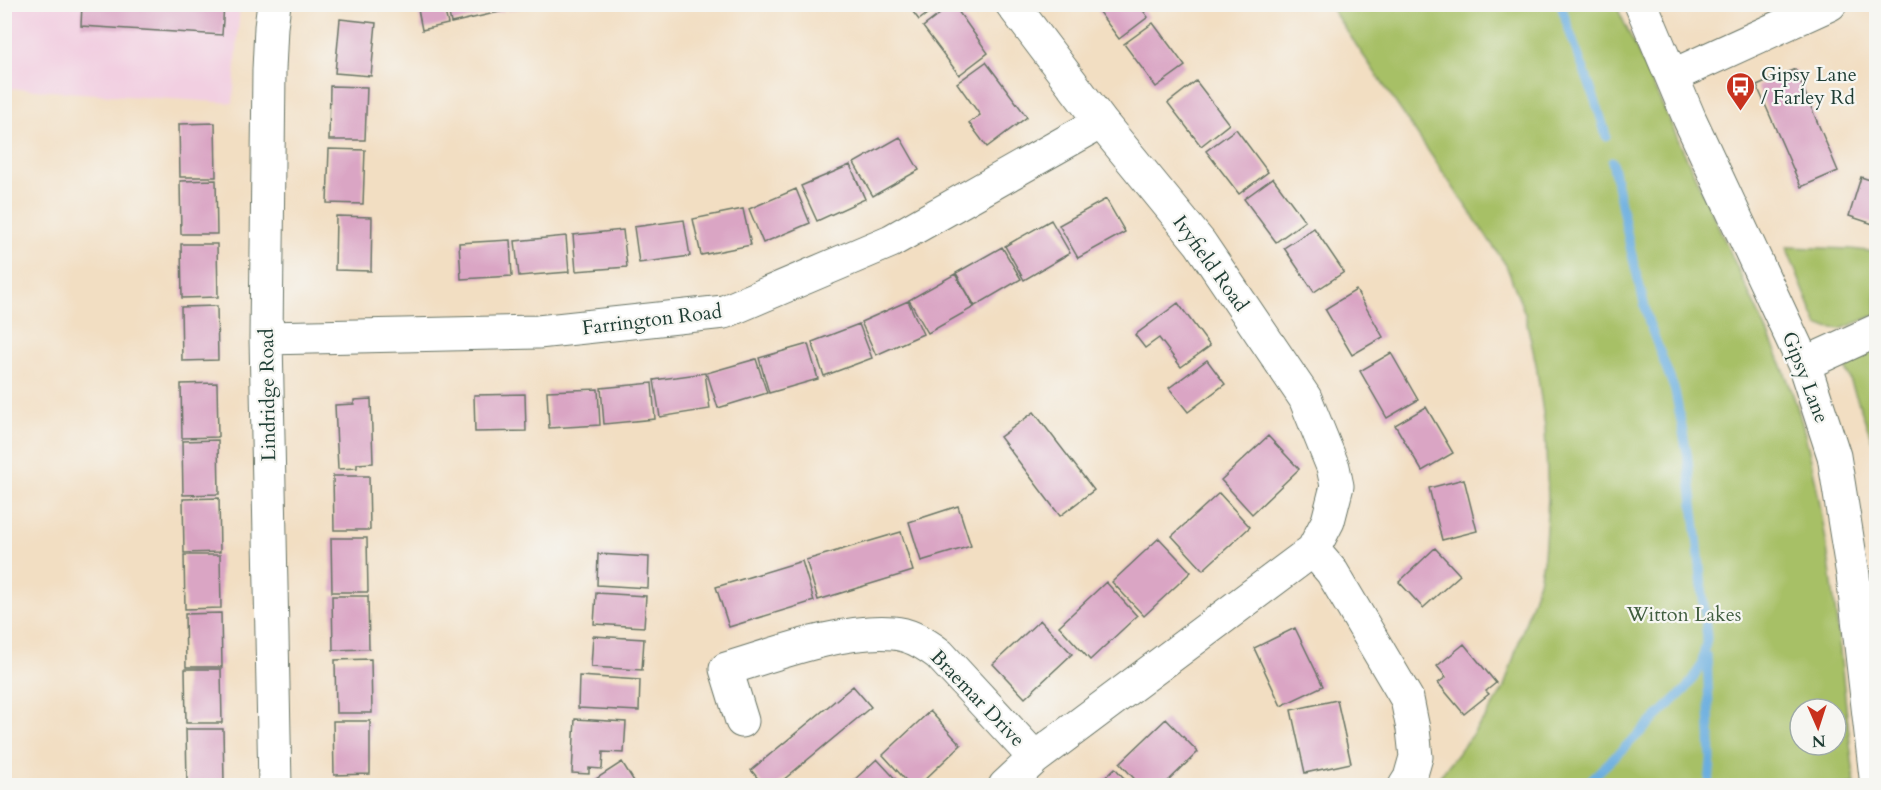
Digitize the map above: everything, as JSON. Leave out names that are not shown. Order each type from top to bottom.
[{"type":"street","name":"Lindridge Road","points":[[274,4],[269,70],[266,338],[275,786]]},
{"type":"street","name":"Ivyfield Road","points":[[1005,786],[1035,758],[1313,550],[1328,521],[1337,486],[1333,467],[1305,398],[1200,243],[1101,122],[1012,4]]},
{"type":"street","name":"Gipsy Lane","points":[[1641,4],[1690,120],[1804,364],[1834,456],[1853,576],[1876,777]]},
{"type":"street","points":[[1672,76],[1830,4]]},
{"type":"street","name":"Farrington Road","points":[[266,338],[538,332],[724,312],[891,241],[1101,122]]},
{"type":"street","points":[[1804,364],[1876,331]]},
{"type":"street","points":[[1313,550],[1332,572],[1407,699],[1416,756],[1410,778],[1405,786]]},
{"type":"street","name":"Braemar Drive","points":[[742,721],[726,669],[817,642],[862,633],[896,633],[922,641],[939,654],[1035,758]]},
{"type":"shaded area","points":[[4,5],[240,5],[233,103],[5,88]]},
{"type":"green space","name":"Witton Lakes","points":[[1329,5],[1616,5],[1770,338],[1796,402],[1813,467],[1828,557],[1845,697],[1788,697],[1788,757],[1848,757],[1848,724],[1855,785],[1433,785],[1485,718],[1503,690],[1539,581],[1544,556],[1548,499],[1545,427],[1536,364],[1525,314],[1506,265]]},
{"type":"green space","points":[[1786,247],[1876,252],[1876,315],[1841,329],[1818,326]]},
{"type":"green space","points":[[1876,342],[1876,437],[1872,440],[1844,363]]},
{"type":"building","points":[[82,4],[224,4],[222,35],[81,26]]},
{"type":"building","points":[[417,4],[443,4],[448,24],[422,30]]},
{"type":"building","points":[[447,4],[502,4],[504,11],[451,23]]},
{"type":"building","points":[[507,4],[532,4],[532,5],[508,11]]},
{"type":"building","points":[[907,4],[940,4],[919,20]]},
{"type":"building","points":[[953,4],[988,53],[959,75],[923,27]]},
{"type":"building","points":[[1093,4],[1138,4],[1148,17],[1119,39]]},
{"type":"building","points":[[340,19],[376,23],[371,76],[335,73]]},
{"type":"building","points":[[1153,23],[1185,66],[1156,87],[1124,44]]},
{"type":"building","points":[[986,62],[1027,117],[987,147],[969,123],[980,115],[957,83]]},
{"type":"building","points":[[1795,69],[1838,171],[1801,187],[1757,86]]},
{"type":"building","points":[[1196,81],[1229,124],[1201,146],[1168,103]]},
{"type":"building","points":[[330,86],[367,87],[365,140],[329,140]]},
{"type":"building","points":[[215,123],[216,177],[180,177],[179,124]]},
{"type":"building","points":[[1236,129],[1268,172],[1239,194],[1206,151]]},
{"type":"building","points":[[900,137],[919,170],[873,196],[854,163]]},
{"type":"building","points":[[329,149],[365,150],[363,204],[327,203]]},
{"type":"building","points":[[850,165],[865,199],[817,221],[801,186]]},
{"type":"building","points":[[1861,177],[1876,182],[1876,225],[1849,216]]},
{"type":"building","points":[[1273,178],[1305,221],[1276,242],[1244,199]]},
{"type":"building","points":[[216,180],[217,234],[181,234],[180,181]]},
{"type":"building","points":[[796,189],[810,223],[763,243],[749,209]]},
{"type":"building","points":[[1106,199],[1125,232],[1078,258],[1059,225]]},
{"type":"building","points":[[743,209],[751,245],[701,255],[693,219]]},
{"type":"building","points":[[336,216],[372,217],[371,271],[335,270]]},
{"type":"building","points":[[684,220],[690,256],[639,263],[634,227]]},
{"type":"building","points":[[1051,220],[1070,253],[1024,280],[1005,246]]},
{"type":"building","points":[[1314,228],[1344,272],[1314,292],[1284,248]]},
{"type":"building","points":[[623,230],[627,267],[576,271],[573,235]]},
{"type":"building","points":[[566,236],[569,272],[519,276],[515,241]]},
{"type":"building","points":[[510,240],[512,276],[461,279],[459,243]]},
{"type":"building","points":[[181,244],[217,244],[218,297],[182,298]]},
{"type":"building","points":[[1002,247],[1021,279],[975,306],[956,273]]},
{"type":"building","points":[[955,274],[974,307],[928,333],[909,300]]},
{"type":"building","points":[[1356,290],[1383,337],[1352,355],[1325,309]]},
{"type":"building","points":[[908,301],[923,334],[876,355],[861,322]]},
{"type":"building","points":[[1178,303],[1210,346],[1181,367],[1159,338],[1145,348],[1135,335]]},
{"type":"building","points":[[217,306],[218,360],[182,361],[181,307]]},
{"type":"building","points":[[859,324],[872,358],[824,376],[812,342]]},
{"type":"building","points":[[808,344],[818,379],[769,393],[759,358]]},
{"type":"building","points":[[1391,353],[1418,400],[1387,418],[1360,371]]},
{"type":"building","points":[[756,359],[767,393],[718,408],[707,373]]},
{"type":"building","points":[[1207,360],[1225,384],[1188,412],[1169,388]]},
{"type":"building","points":[[705,373],[710,409],[660,417],[654,380]]},
{"type":"building","points":[[217,383],[218,437],[182,438],[181,384]]},
{"type":"building","points":[[652,383],[655,419],[604,424],[601,388]]},
{"type":"building","points":[[598,389],[600,425],[549,428],[547,391]]},
{"type":"building","points":[[525,394],[526,431],[475,432],[474,395]]},
{"type":"building","points":[[371,399],[373,463],[357,464],[357,468],[338,469],[335,405],[354,404],[354,400]]},
{"type":"building","points":[[1426,407],[1453,453],[1422,471],[1395,425]]},
{"type":"building","points":[[1034,412],[1094,490],[1060,516],[1000,437]]},
{"type":"building","points":[[1268,436],[1299,469],[1252,514],[1221,480]]},
{"type":"building","points":[[218,440],[219,494],[183,495],[182,441]]},
{"type":"building","points":[[333,476],[369,476],[370,530],[334,530]]},
{"type":"building","points":[[1464,479],[1477,531],[1442,540],[1429,488]]},
{"type":"building","points":[[1219,493],[1250,527],[1203,570],[1172,536]]},
{"type":"building","points":[[219,498],[220,552],[184,553],[183,499]]},
{"type":"building","points":[[958,506],[971,546],[921,561],[909,522]]},
{"type":"building","points":[[901,532],[913,571],[818,600],[806,560]]},
{"type":"building","points":[[331,538],[367,538],[368,592],[332,592]]},
{"type":"building","points":[[1159,538],[1191,572],[1144,616],[1112,582]]},
{"type":"building","points":[[1435,548],[1460,575],[1423,608],[1399,582]]},
{"type":"building","points":[[598,554],[649,557],[648,588],[597,585]]},
{"type":"building","points":[[184,555],[220,555],[221,608],[185,609]]},
{"type":"building","points":[[802,561],[814,601],[729,627],[716,587]]},
{"type":"building","points":[[1106,582],[1137,616],[1090,660],[1059,626]]},
{"type":"building","points":[[596,593],[646,596],[644,627],[594,624]]},
{"type":"building","points":[[332,596],[368,596],[369,649],[333,650]]},
{"type":"building","points":[[221,613],[222,667],[186,667],[185,614]]},
{"type":"building","points":[[1040,620],[1072,654],[1025,698],[993,664]]},
{"type":"building","points":[[1295,628],[1323,686],[1281,706],[1254,648]]},
{"type":"building","points":[[593,636],[644,639],[642,670],[591,667]]},
{"type":"building","points":[[1464,644],[1496,683],[1486,691],[1489,694],[1464,714],[1438,683],[1446,677],[1437,666]]},
{"type":"building","points":[[371,659],[372,713],[336,713],[335,660]]},
{"type":"building","points":[[185,669],[221,669],[222,723],[186,723]]},
{"type":"building","points":[[579,676],[640,680],[639,711],[578,708]]},
{"type":"building","points":[[853,686],[871,707],[776,786],[764,786],[751,770]]},
{"type":"building","points":[[1337,700],[1351,763],[1305,773],[1291,710]]},
{"type":"building","points":[[930,711],[961,745],[918,786],[911,786],[883,755]]},
{"type":"building","points":[[575,719],[626,722],[624,753],[603,752],[602,769],[589,768],[589,774],[572,773]]},
{"type":"building","points":[[1166,719],[1198,752],[1163,786],[1141,786],[1120,763]]},
{"type":"building","points":[[333,721],[370,721],[370,774],[334,775]]},
{"type":"building","points":[[186,729],[223,729],[224,782],[187,783]]},
{"type":"building","points":[[877,759],[902,786],[848,786],[854,780]]},
{"type":"building","points":[[622,762],[637,786],[585,786]]},
{"type":"building","points":[[1115,768],[1131,786],[1096,786]]},
{"type":"waterway","points":[[1561,4],[1606,136]]},
{"type":"waterway","points":[[1584,786],[1686,689],[1701,666],[1707,638],[1687,453],[1675,391],[1649,323],[1612,161]]},
{"type":"waterway","points":[[1707,656],[1711,759],[1709,786]]},
{"type":"place","name":"Gipsy Lane / Farley Rd","points":[[1740,112]]}]
